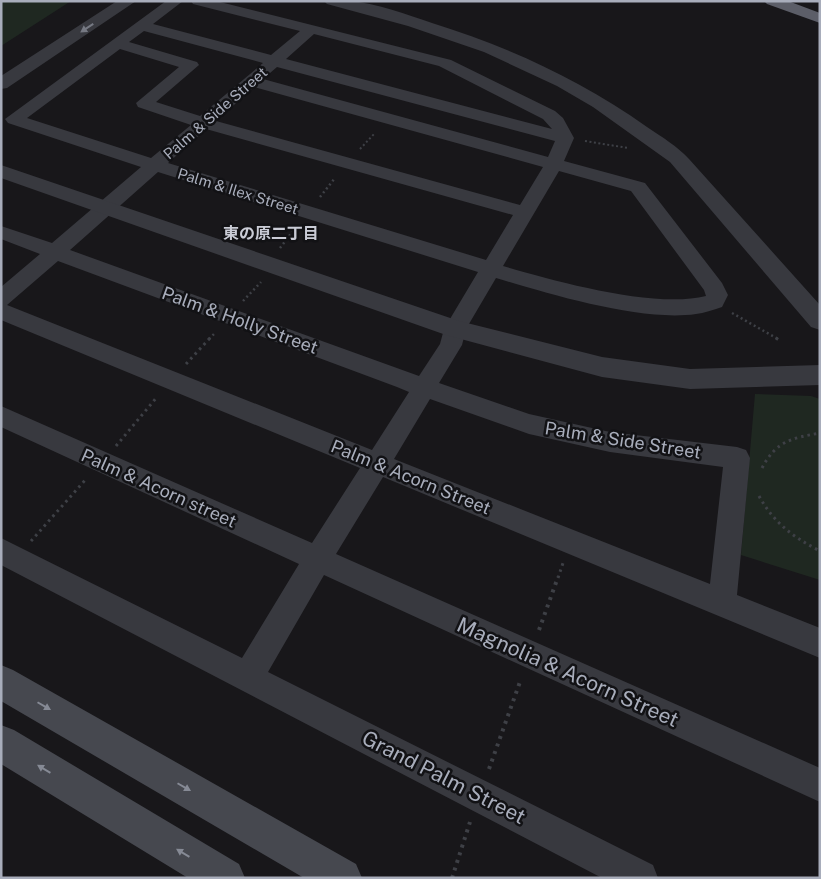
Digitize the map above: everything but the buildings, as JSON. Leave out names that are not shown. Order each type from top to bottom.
[{"type":"highway","points":[[772,1],[820,18]]},
{"type":"main road","points":[[1,682],[342,878]]},
{"type":"main road","points":[[1,743],[225,878]]},
{"type":"street","points":[[1,68],[104,1]]},
{"type":"street","points":[[1,84],[128,1]]},
{"type":"street","points":[[118,44],[176,1]]},
{"type":"street","points":[[198,1],[445,63],[549,115],[557,122],[565,138],[554,164],[455,329],[450,345],[317,560],[248,677]]},
{"type":"street","points":[[332,1],[398,16],[471,40],[561,80],[612,110],[672,153],[755,243],[820,321]]},
{"type":"street","points":[[142,26],[565,138]]},
{"type":"street","name":"Palm & Side Street","points":[[112,202],[311,29]]},
{"type":"street","points":[[118,44],[191,65],[144,103],[203,123],[524,212]]},
{"type":"street","name":"Palm & Ilex Street","points":[[118,44],[14,119],[154,165],[575,293],[637,303],[689,308],[704,307],[714,302]]},
{"type":"street","points":[[251,81],[387,120],[638,187],[714,288],[717,294],[714,302]]},
{"type":"street","points":[[1,170],[112,202],[455,329],[602,367],[690,379],[820,375]]},
{"type":"street","points":[[1,299],[112,202]]},
{"type":"street","name":"Palm & Holly Street","points":[[1,232],[424,388]]},
{"type":"street","name":"Palm & Acorn Street","points":[[1,311],[820,643]]},
{"type":"street","name":"Palm & Side Street","points":[[424,388],[528,424],[610,442],[737,458],[722,604]]},
{"type":"street","name":"Palm & Acorn street","points":[[1,416],[317,560]]},
{"type":"street","name":"Grand Palm Street","points":[[8,555],[640,878]]},
{"type":"street","name":"Magnolia & Acorn Street","points":[[317,560],[820,785]]},
{"type":"path","points":[[278,251],[346,164],[387,120]]},
{"type":"path","points":[[565,138],[630,149]]},
{"type":"path","points":[[8,555],[102,462],[172,380],[263,280]]},
{"type":"path","points":[[714,302],[780,340]]},
{"type":"path","points":[[760,474],[768,456],[788,439],[820,433]]},
{"type":"path","points":[[758,494],[766,511],[779,526],[820,551]]},
{"type":"path","points":[[452,878],[571,542]]},
{"type":"shaded area","points":[[1,1],[71,1],[1,46]]},
{"type":"shaded area","points":[[755,394],[811,396],[820,399],[820,580],[741,555]]},
{"type":"district","name":"東の原二丁目","points":[[271,233]]}]
